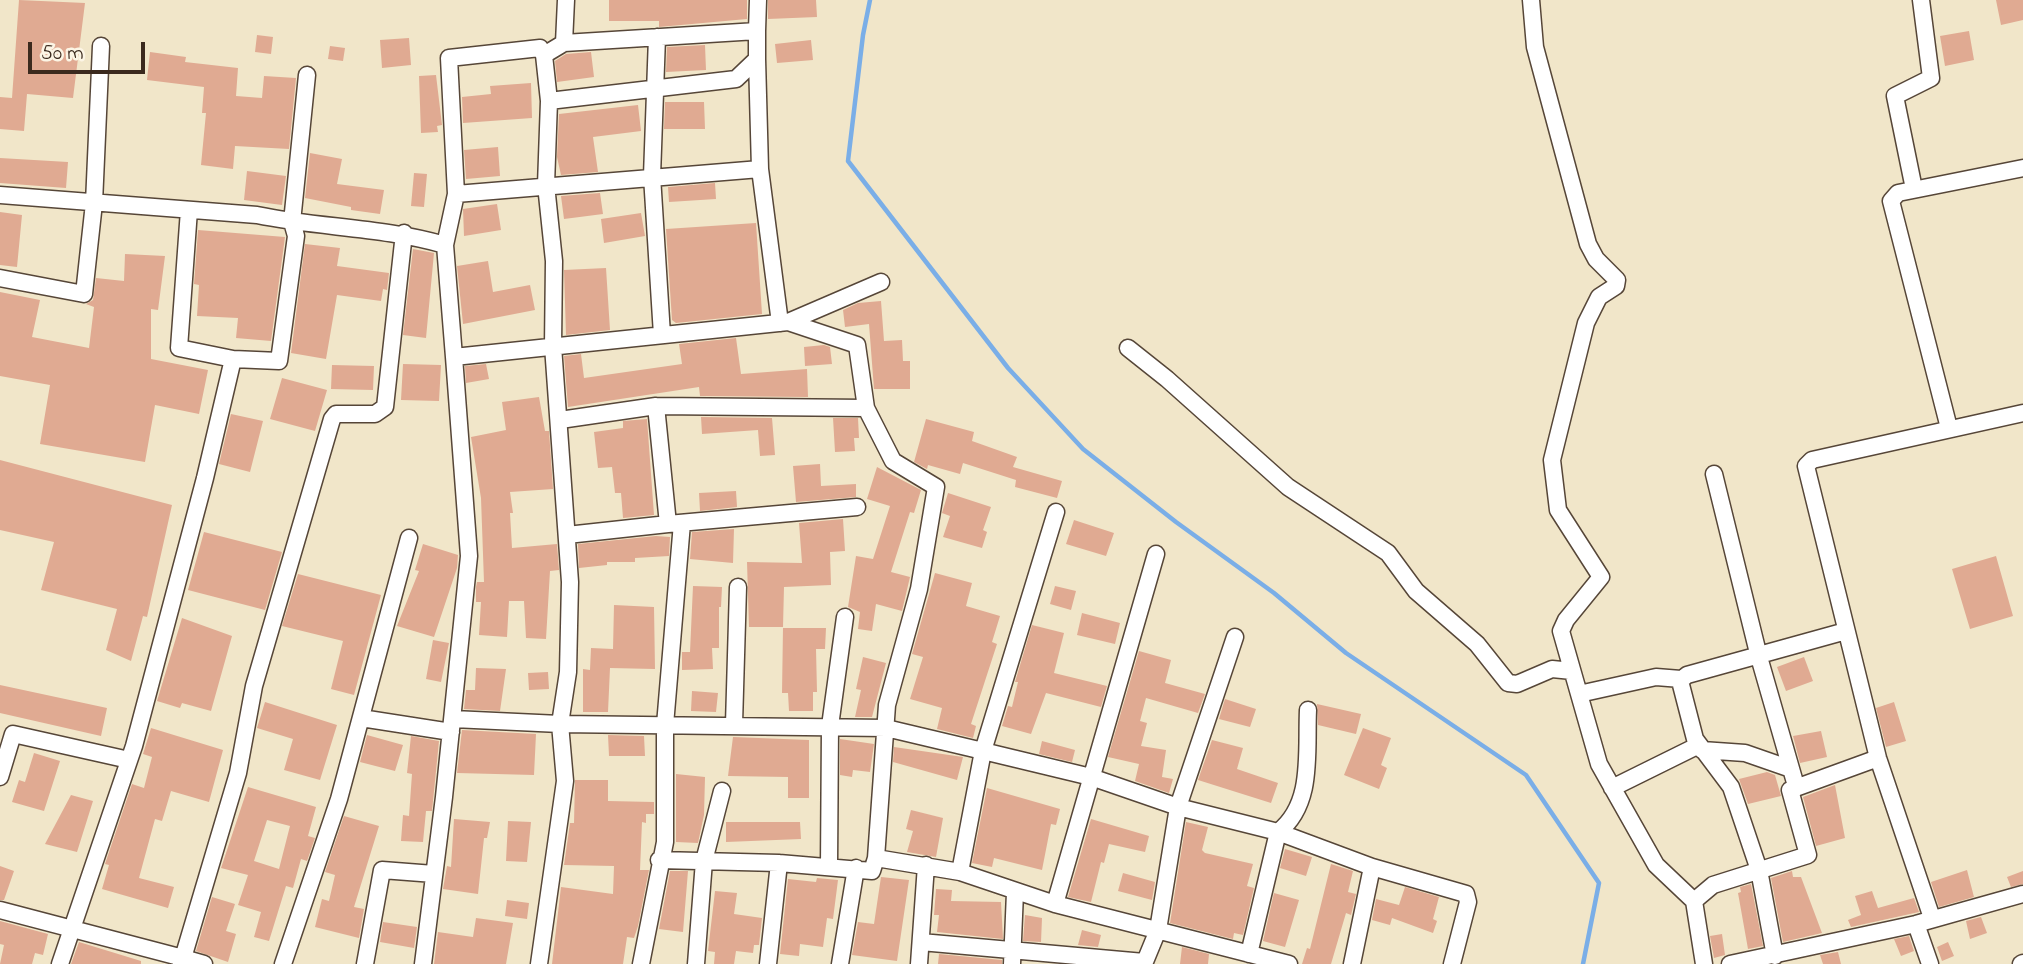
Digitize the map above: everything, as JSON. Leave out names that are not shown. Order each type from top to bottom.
[{"type":"street","points":[[564,43],[566,0]]},
{"type":"street","points":[[758,0],[760,169],[784,323]]},
{"type":"street","points":[[1531,0],[1535,47],[1588,244],[1596,260],[1617,279],[1616,286],[1599,297],[1586,323],[1552,460],[1558,510],[1601,578],[1561,627],[1599,764],[1656,865],[1694,901],[1704,964]]},
{"type":"street","points":[[1914,189],[1895,95],[1931,78],[1921,0]]},
{"type":"street","points":[[544,55],[564,43],[757,31]]},
{"type":"street","points":[[657,37],[652,176],[662,335]]},
{"type":"street","points":[[0,278],[84,294],[94,203],[101,46]]},
{"type":"street","points":[[423,964],[469,556],[445,245],[456,194],[449,58],[540,48],[544,55],[549,101],[546,186],[554,261],[553,346],[567,535],[568,672],[560,724],[565,781],[539,964]]},
{"type":"street","points":[[549,101],[736,79],[757,60]]},
{"type":"street","points":[[189,210],[179,348],[233,359],[279,361],[296,236],[292,222],[307,75]]},
{"type":"street","points":[[1949,428],[1891,203],[1896,194],[1914,189],[2023,168]]},
{"type":"street","points":[[456,194],[760,169]]},
{"type":"street","points":[[0,195],[257,215],[292,222],[404,233],[445,245]]},
{"type":"street","points":[[182,961],[239,773],[254,686],[332,419],[336,414],[375,414],[385,407],[404,233]]},
{"type":"street","points":[[454,357],[784,323],[881,282]]},
{"type":"street","points":[[659,860],[779,863],[856,868],[872,872],[876,858],[887,705],[919,589],[936,488],[893,461],[866,408],[857,345],[784,323]]},
{"type":"street","points":[[1128,348],[1167,379],[1288,487],[1384,550],[1422,598],[1477,644],[1508,683],[1517,684],[1552,669],[1572,671]]},
{"type":"street","points":[[60,964],[129,760],[205,478],[233,359]]},
{"type":"street","points":[[560,420],[656,406],[866,408]]},
{"type":"street","points":[[640,964],[659,860],[665,842],[665,725],[675,523],[656,406]]},
{"type":"street","points":[[1933,918],[1878,758],[1806,464],[1812,460],[2023,413]]},
{"type":"street","points":[[1714,474],[1759,657],[1796,786]]},
{"type":"street","points":[[567,535],[858,507]]},
{"type":"street","points":[[960,872],[983,751],[1056,512]]},
{"type":"street","points":[[283,964],[339,799],[410,538]]},
{"type":"street","points":[[1055,904],[1156,554]]},
{"type":"street","points":[[734,724],[738,587]]},
{"type":"street","points":[[829,866],[830,726],[845,617]]},
{"type":"street","points":[[1579,694],[1656,677],[1681,679],[1846,631]]},
{"type":"street","points":[[921,942],[1012,957],[1144,963],[1158,930],[1178,807],[1235,637]]},
{"type":"street","points":[[1681,679],[1680,686],[1701,748],[1730,784],[1759,870],[1775,956]]},
{"type":"street","points":[[1249,954],[1278,832],[1290,823],[1304,795],[1308,710]]},
{"type":"street","points":[[361,718],[452,725],[734,724],[886,727],[1091,777],[1178,807],[1278,832],[1371,867],[1466,894],[1468,902],[1452,964]]},
{"type":"street","points":[[0,777],[13,734],[129,760]]},
{"type":"street","points":[[1612,788],[1701,748],[1745,753],[1791,769]]},
{"type":"street","points":[[1694,901],[1713,885],[1808,855],[1790,790],[1878,758]]},
{"type":"street","points":[[696,964],[704,861],[722,791]]},
{"type":"street","points":[[876,858],[960,872],[1055,904],[1285,964]]},
{"type":"street","points":[[768,964],[779,863]]},
{"type":"street","points":[[919,964],[926,865]]},
{"type":"street","points":[[1352,964],[1371,867]]},
{"type":"street","points":[[840,964],[856,868]]},
{"type":"street","points":[[365,964],[382,870],[434,874]]},
{"type":"street","points":[[1012,957],[1015,892]]},
{"type":"street","points":[[1730,964],[1916,924],[2023,894]]},
{"type":"street","points":[[0,910],[182,961],[204,964]]},
{"type":"street","points":[[1916,924],[1930,964]]},
{"type":"building","points":[[19,0],[85,3],[73,98],[27,94],[24,131],[0,129],[0,97],[12,98]]},
{"type":"building","points":[[609,0],[747,0],[747,19],[659,27],[659,21],[609,21]]},
{"type":"building","points":[[768,0],[816,0],[817,17],[768,19]]},
{"type":"building","points":[[1996,0],[2023,0],[2023,20],[2001,25]]},
{"type":"building","points":[[1969,31],[1974,60],[1945,66],[1940,36]]},
{"type":"building","points":[[257,35],[273,37],[271,54],[255,52]]},
{"type":"building","points":[[409,38],[411,65],[382,68],[380,40]]},
{"type":"building","points":[[811,40],[813,60],[777,63],[775,44]]},
{"type":"building","points":[[705,45],[706,70],[666,72],[667,47]]},
{"type":"building","points":[[330,46],[345,48],[343,61],[328,59]]},
{"type":"building","points":[[150,52],[186,57],[185,62],[238,68],[236,96],[262,98],[264,76],[296,78],[289,149],[235,146],[233,169],[201,165],[206,113],[202,113],[204,87],[147,80]]},
{"type":"building","points":[[591,52],[594,77],[557,82],[555,61],[566,54]]},
{"type":"building","points":[[436,75],[442,125],[437,126],[438,132],[421,133],[419,76]]},
{"type":"building","points":[[531,83],[532,118],[463,123],[462,97],[491,94],[490,86]]},
{"type":"building","points":[[665,102],[704,102],[705,129],[664,129]]},
{"type":"building","points":[[638,105],[641,131],[593,137],[598,172],[561,175],[557,157],[559,114]]},
{"type":"building","points":[[498,147],[500,176],[466,179],[464,150]]},
{"type":"building","points":[[310,153],[342,159],[337,184],[384,190],[380,214],[351,210],[351,207],[305,198]]},
{"type":"building","points":[[0,158],[68,162],[66,188],[0,183]]},
{"type":"building","points":[[247,171],[286,176],[282,205],[244,200]]},
{"type":"building","points":[[414,173],[427,174],[424,207],[411,206]]},
{"type":"building","points":[[715,183],[716,199],[669,202],[668,187]]},
{"type":"building","points":[[600,193],[603,214],[564,219],[561,196]]},
{"type":"building","points":[[497,204],[501,230],[464,236],[463,209]]},
{"type":"building","points":[[0,212],[22,215],[17,267],[0,265]]},
{"type":"building","points":[[641,213],[645,236],[604,243],[601,219]]},
{"type":"building","points":[[756,223],[762,314],[676,323],[672,320],[666,229]]},
{"type":"building","points":[[198,230],[285,237],[271,341],[236,338],[238,318],[197,316],[199,285],[194,284]]},
{"type":"building","points":[[305,244],[340,248],[337,266],[389,273],[387,290],[383,289],[381,301],[337,295],[326,359],[291,353]]},
{"type":"building","points":[[413,249],[434,253],[426,338],[403,335]]},
{"type":"building","points":[[125,254],[165,256],[158,310],[151,309],[151,359],[208,370],[199,414],[155,405],[145,462],[40,444],[50,385],[0,376],[0,292],[40,300],[32,337],[89,348],[94,307],[86,304],[93,300],[96,278],[124,281]]},
{"type":"building","points":[[488,261],[493,292],[530,285],[535,310],[463,324],[457,266]]},
{"type":"building","points":[[606,268],[610,330],[566,335],[564,270]]},
{"type":"building","points":[[881,301],[884,341],[902,340],[903,361],[910,361],[910,389],[874,389],[869,324],[845,327],[843,310],[858,303]]},
{"type":"building","points":[[736,338],[741,374],[807,369],[808,397],[700,396],[699,387],[568,407],[564,356],[581,354],[584,378],[682,364],[679,344]]},
{"type":"building","points":[[804,347],[830,347],[832,364],[805,366]]},
{"type":"building","points":[[403,364],[441,365],[439,401],[401,400]]},
{"type":"building","points":[[486,364],[489,379],[466,383],[465,366]]},
{"type":"building","points":[[332,365],[374,366],[373,390],[331,389]]},
{"type":"building","points":[[282,378],[327,390],[315,431],[270,419]]},
{"type":"building","points":[[539,397],[545,431],[549,431],[553,489],[510,492],[513,513],[510,513],[512,548],[557,544],[559,570],[550,571],[546,639],[526,638],[524,601],[509,601],[507,637],[479,635],[481,602],[476,602],[476,587],[477,582],[484,582],[481,498],[471,437],[506,430],[502,402]]},
{"type":"building","points":[[231,414],[263,421],[250,472],[219,464]]},
{"type":"building","points":[[701,417],[772,418],[775,455],[760,456],[758,430],[702,434]]},
{"type":"building","points":[[833,418],[858,418],[859,438],[854,438],[855,451],[835,452]]},
{"type":"building","points":[[647,419],[654,515],[623,518],[621,493],[615,493],[612,467],[598,468],[594,432],[623,428],[623,421]]},
{"type":"building","points":[[926,419],[974,432],[972,441],[1017,457],[1013,467],[1062,481],[1057,498],[1015,487],[1016,480],[963,463],[960,474],[928,465],[927,469],[914,462]]},
{"type":"building","points":[[0,460],[172,505],[147,617],[143,616],[131,661],[106,650],[117,609],[41,590],[54,542],[0,530]]},
{"type":"building","points":[[820,464],[821,486],[856,484],[856,497],[796,502],[793,466]]},
{"type":"building","points":[[877,467],[921,490],[914,513],[910,512],[891,572],[910,577],[902,611],[876,604],[872,631],[858,629],[860,612],[848,607],[856,556],[873,559],[890,506],[867,499]]},
{"type":"building","points":[[736,491],[737,507],[700,511],[699,493]]},
{"type":"building","points":[[948,493],[991,507],[983,530],[987,532],[982,548],[943,537],[950,516],[942,513]]},
{"type":"building","points":[[843,519],[845,551],[830,552],[831,585],[784,587],[783,627],[749,627],[747,562],[802,563],[799,523]]},
{"type":"building","points":[[1074,520],[1114,533],[1106,556],[1066,544]]},
{"type":"building","points":[[734,529],[733,563],[690,559],[692,532]]},
{"type":"building","points":[[204,532],[282,552],[265,610],[188,590]]},
{"type":"building","points":[[670,537],[669,556],[635,558],[635,562],[607,562],[607,565],[579,568],[578,544]]},
{"type":"building","points":[[423,544],[458,555],[457,568],[434,637],[397,626],[419,571],[415,570]]},
{"type":"building","points":[[1996,556],[2013,616],[1970,629],[1952,569]]},
{"type":"building","points":[[935,573],[972,583],[966,606],[1000,616],[992,642],[997,644],[971,724],[976,726],[973,738],[937,729],[942,708],[910,699],[923,657],[912,654]]},
{"type":"building","points":[[298,574],[381,595],[354,695],[331,689],[343,641],[282,626]]},
{"type":"building","points":[[693,586],[722,587],[719,648],[712,648],[713,669],[682,670],[682,652],[690,652]]},
{"type":"building","points":[[1055,586],[1076,591],[1071,610],[1050,604]]},
{"type":"building","points":[[614,605],[654,607],[655,669],[610,668],[608,712],[583,712],[583,669],[590,670],[591,648],[613,649]]},
{"type":"building","points":[[1082,613],[1120,623],[1115,644],[1077,635]]},
{"type":"building","points":[[182,618],[232,636],[211,711],[182,703],[180,708],[157,701]]},
{"type":"building","points":[[1032,625],[1064,633],[1054,673],[1107,686],[1101,707],[1046,693],[1031,734],[1002,726],[1008,706],[1012,707],[1018,682],[1015,682]]},
{"type":"building","points":[[783,628],[826,628],[825,649],[816,649],[817,692],[813,692],[813,711],[789,711],[788,693],[782,693]]},
{"type":"building","points":[[433,640],[449,643],[441,682],[426,679]]},
{"type":"building","points":[[1139,651],[1171,660],[1165,683],[1205,694],[1198,713],[1146,698],[1140,721],[1147,723],[1141,746],[1166,750],[1162,777],[1173,779],[1169,793],[1135,781],[1139,764],[1108,757]]},
{"type":"building","points":[[863,657],[886,663],[872,717],[855,717],[861,690],[856,689]]},
{"type":"building","points":[[1804,657],[1813,681],[1786,691],[1777,667]]},
{"type":"building","points":[[476,668],[506,669],[500,711],[464,709],[466,690],[475,690]]},
{"type":"building","points":[[548,672],[549,689],[529,690],[528,673]]},
{"type":"building","points":[[0,685],[107,708],[101,736],[0,713]]},
{"type":"building","points":[[692,691],[718,693],[716,712],[691,711]]},
{"type":"building","points":[[1225,699],[1256,709],[1250,727],[1219,719]]},
{"type":"building","points":[[265,702],[337,725],[320,780],[284,770],[293,739],[257,728]]},
{"type":"building","points":[[1894,702],[1906,741],[1886,747],[1876,708]]},
{"type":"building","points":[[1317,704],[1361,714],[1356,734],[1318,725]]},
{"type":"building","points":[[151,728],[223,750],[209,802],[171,791],[162,821],[155,819],[139,878],[174,887],[168,908],[102,889],[109,865],[105,864],[132,784],[144,788],[152,757],[143,754]]},
{"type":"building","points":[[1363,728],[1391,738],[1381,765],[1387,768],[1379,789],[1344,775]]},
{"type":"building","points":[[462,730],[536,734],[534,775],[457,773]]},
{"type":"building","points":[[1821,731],[1827,757],[1800,763],[1793,736]]},
{"type":"building","points":[[367,735],[403,745],[395,771],[360,762]]},
{"type":"building","points":[[608,735],[644,736],[645,756],[609,756]]},
{"type":"building","points":[[411,736],[439,741],[432,811],[426,811],[423,842],[401,841],[403,815],[409,816],[412,774],[407,773]]},
{"type":"building","points":[[733,737],[809,740],[809,798],[788,798],[788,777],[728,776]]},
{"type":"building","points":[[840,739],[874,744],[870,772],[853,770],[852,777],[840,775]]},
{"type":"building","points":[[1212,740],[1243,748],[1237,769],[1278,783],[1271,803],[1198,780]]},
{"type":"building","points":[[1042,741],[1075,750],[1072,762],[1039,754]]},
{"type":"building","points":[[894,747],[963,757],[957,780],[893,762]]},
{"type":"building","points":[[34,753],[60,761],[44,811],[12,802],[19,780],[25,782]]},
{"type":"building","points":[[1767,772],[1775,775],[1781,796],[1748,804],[1739,779]]},
{"type":"building","points":[[676,774],[705,777],[704,815],[698,843],[676,842]]},
{"type":"building","points":[[575,780],[608,780],[608,801],[654,802],[654,814],[646,814],[646,823],[642,822],[640,870],[649,870],[638,926],[634,938],[627,937],[623,964],[552,964],[561,887],[613,894],[614,866],[564,865],[570,823],[574,823]]},
{"type":"building","points":[[1835,785],[1845,838],[1816,846],[1803,797]]},
{"type":"building","points":[[248,787],[316,807],[308,836],[315,838],[307,861],[301,859],[293,888],[286,886],[269,941],[254,937],[261,912],[238,905],[248,875],[221,868]],"holes":[[[267,820],[290,826],[279,869],[254,861]]]},
{"type":"building","points":[[987,788],[1060,809],[1056,825],[1051,824],[1042,870],[994,858],[992,867],[972,863]]},
{"type":"building","points":[[71,795],[93,801],[77,852],[45,844]]},
{"type":"building","points":[[911,810],[943,818],[936,857],[907,852],[913,831],[906,829]]},
{"type":"building","points":[[344,816],[379,826],[354,907],[364,909],[359,938],[315,927],[322,899],[329,901],[335,875],[325,872]]},
{"type":"building","points":[[454,819],[490,822],[487,838],[484,838],[478,894],[443,889],[447,866],[451,867]]},
{"type":"building","points":[[1091,819],[1149,836],[1145,852],[1109,844],[1104,863],[1101,862],[1091,902],[1068,897]]},
{"type":"building","points":[[508,821],[531,822],[527,862],[506,861]]},
{"type":"building","points":[[726,822],[800,822],[801,839],[726,842]]},
{"type":"building","points":[[1186,822],[1208,827],[1202,850],[1205,853],[1253,864],[1247,886],[1254,888],[1243,935],[1234,933],[1233,939],[1170,923]]},
{"type":"building","points":[[1285,849],[1312,857],[1306,876],[1280,868]]},
{"type":"building","points":[[1331,864],[1353,871],[1348,892],[1356,894],[1351,915],[1346,913],[1331,964],[1302,964],[1307,948],[1310,949]]},
{"type":"building","points":[[0,866],[14,871],[4,900],[0,900]]},
{"type":"building","points":[[1967,870],[1974,897],[1939,907],[1931,882]]},
{"type":"building","points":[[670,871],[688,871],[683,932],[659,929]]},
{"type":"building","points":[[1792,871],[1793,877],[1801,877],[1822,933],[1783,942],[1771,878]]},
{"type":"building","points":[[2023,871],[2023,884],[2011,887],[2007,877]]},
{"type":"building","points":[[1123,873],[1155,882],[1152,900],[1118,891]]},
{"type":"building","points":[[881,877],[909,880],[897,961],[852,955],[858,922],[874,924]]},
{"type":"building","points":[[817,878],[838,880],[833,919],[827,918],[823,947],[800,944],[799,956],[780,954],[788,879],[816,882]]},
{"type":"building","points":[[1751,884],[1763,946],[1748,949],[1738,893],[1741,892],[1740,887]]},
{"type":"building","points":[[1405,887],[1439,897],[1433,919],[1437,921],[1433,933],[1392,918],[1390,925],[1372,920],[1376,899],[1399,905]]},
{"type":"building","points":[[936,889],[952,890],[951,901],[1001,902],[1003,939],[937,932],[939,915],[934,915]]},
{"type":"building","points":[[715,891],[737,893],[734,914],[762,918],[759,945],[754,945],[753,953],[736,951],[734,964],[714,964],[715,952],[708,951]]},
{"type":"building","points":[[1872,891],[1878,908],[1914,898],[1919,912],[1851,927],[1848,920],[1861,915],[1855,896]]},
{"type":"building","points":[[1274,893],[1299,900],[1285,947],[1263,941]]},
{"type":"building","points":[[212,897],[235,904],[226,931],[236,934],[228,962],[196,951]]},
{"type":"building","points":[[507,900],[529,903],[527,919],[505,916]]},
{"type":"building","points":[[1025,915],[1042,918],[1041,942],[1023,941]]},
{"type":"building","points":[[1981,917],[1987,933],[1970,939],[1966,921]]},
{"type":"building","points":[[476,918],[513,923],[506,964],[434,964],[438,932],[473,937]]},
{"type":"building","points":[[0,921],[48,934],[43,955],[35,953],[32,964],[0,964],[4,945],[0,944]]},
{"type":"building","points":[[383,922],[417,927],[414,948],[380,942]]},
{"type":"building","points":[[1082,930],[1101,935],[1098,947],[1078,945]]},
{"type":"building","points":[[1722,934],[1725,955],[1714,958],[1710,936]]},
{"type":"building","points":[[1909,936],[1914,951],[1901,956],[1894,939]]},
{"type":"building","points":[[79,942],[141,961],[141,964],[71,964]]},
{"type":"building","points":[[1948,942],[1954,956],[1942,961],[1937,947]]},
{"type":"building","points":[[1182,947],[1209,954],[1208,964],[1180,964]]},
{"type":"building","points":[[1838,952],[1841,964],[1823,964],[1820,955]]},
{"type":"building","points":[[939,954],[1002,960],[1002,964],[938,964]]},
{"type":"waterway","points":[[870,0],[863,35],[848,161],[1008,368],[1083,449],[1176,522],[1274,593],[1346,653],[1526,775],[1599,883],[1583,964]]}]
